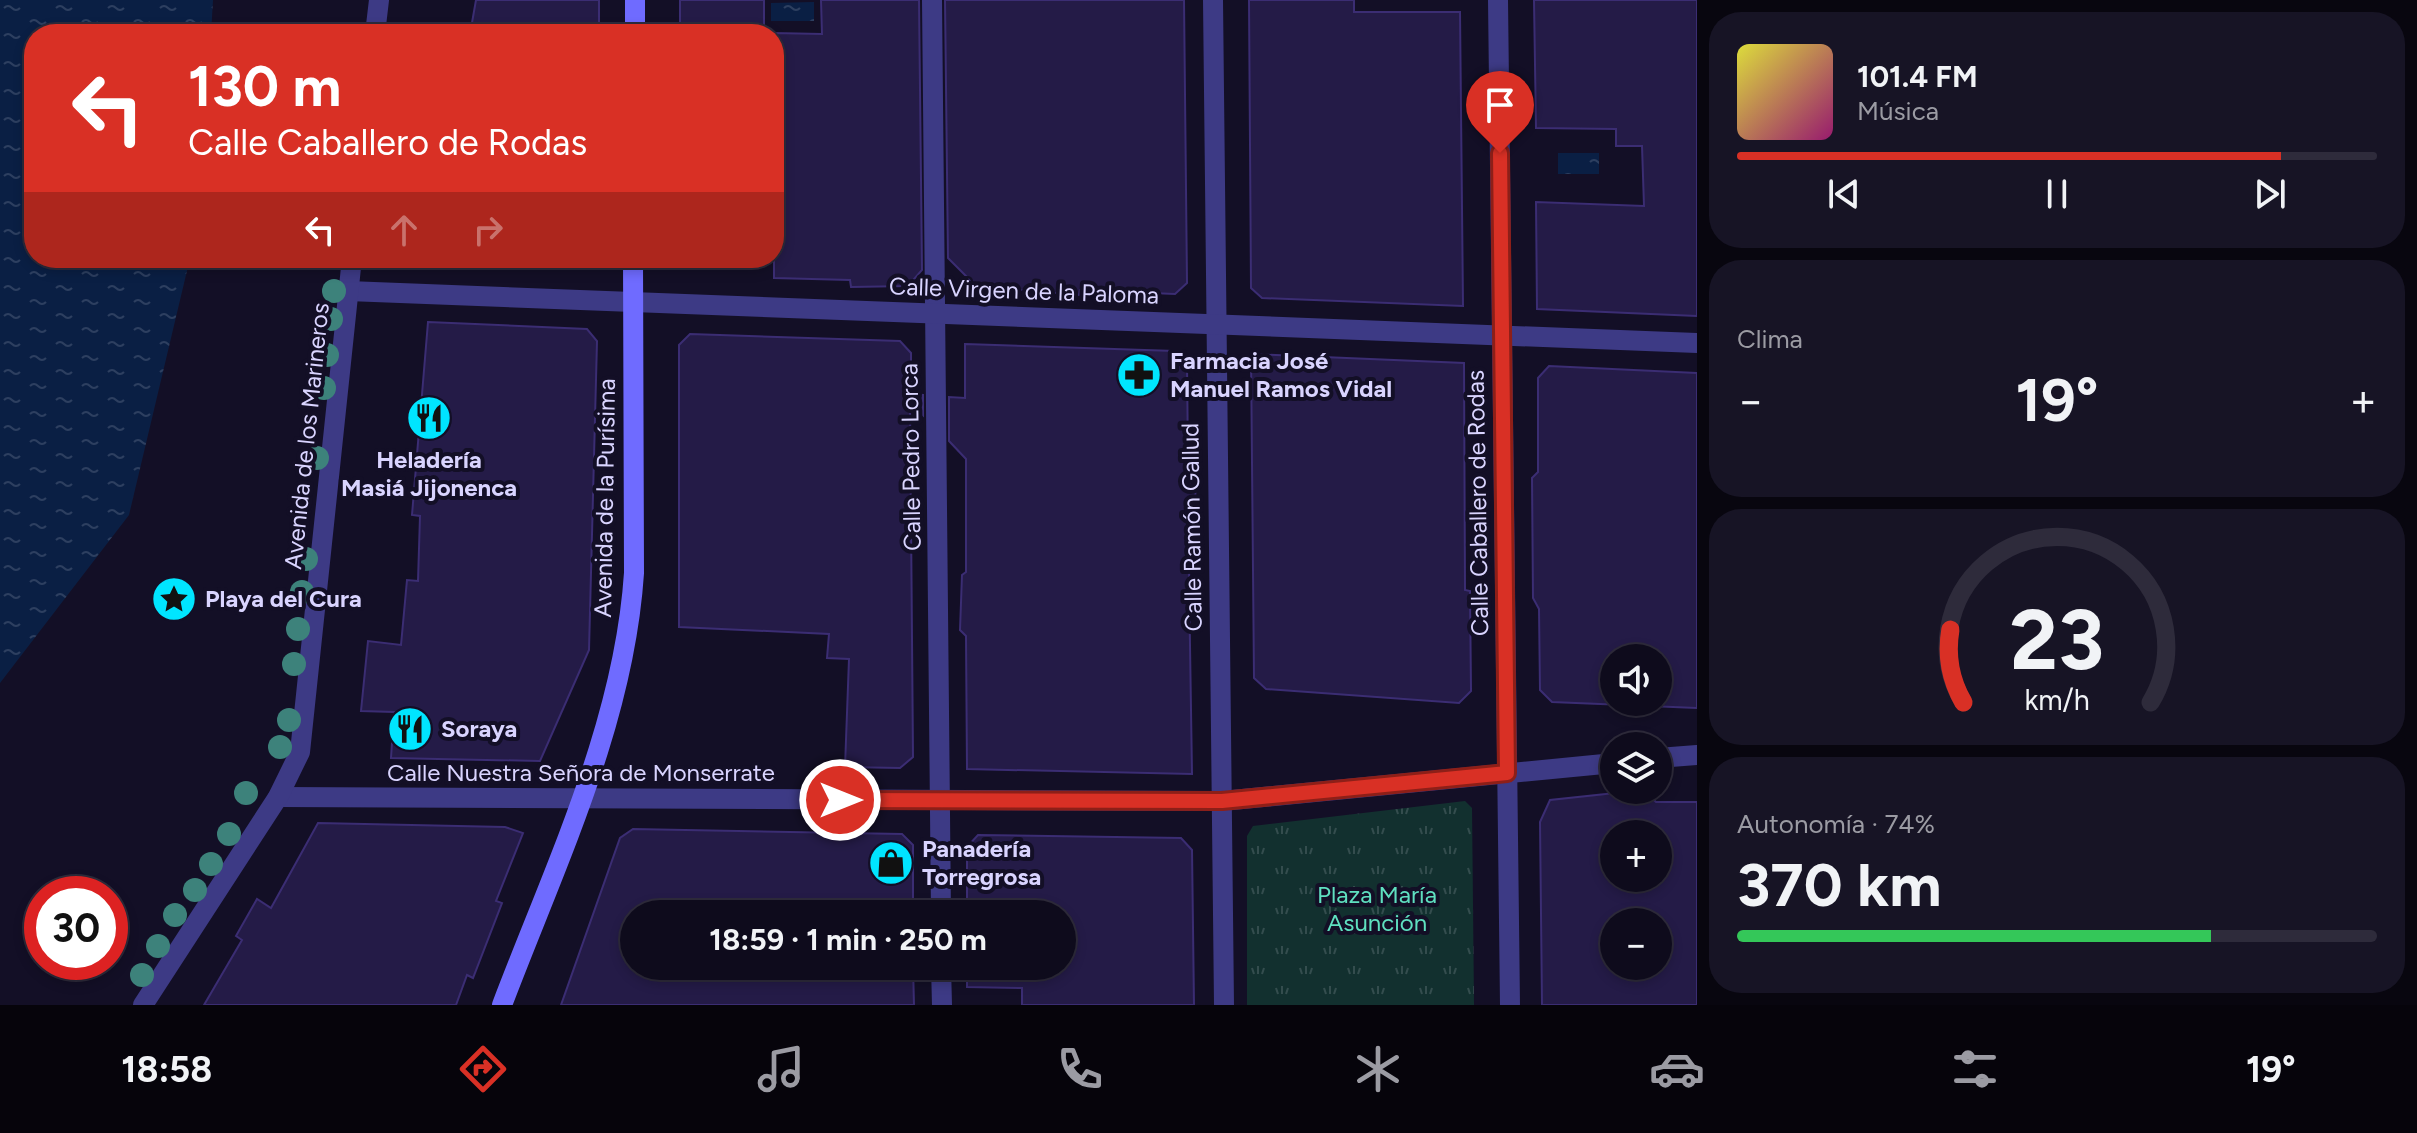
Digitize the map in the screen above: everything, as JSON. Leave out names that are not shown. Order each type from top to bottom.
[{"type":"street","points":[[376,24],[379,0]]},
{"type":"street","points":[[635,0],[635,24]]},
{"type":"street","name":"Calle Pedro Lorca","points":[[932,0],[941,900]]},
{"type":"street","name":"Calle Ramón Gallud","points":[[1213,0],[1224,1005]]},
{"type":"street","name":"Calle Caballero de Rodas","points":[[1498,0],[1510,1005]]},
{"type":"street","name":"Avenida de los Marineros","points":[[143,1005],[278,797],[300,752],[351,268]]},
{"type":"street","name":"Avenida de la Purísima","points":[[502,1005],[610,716],[631,625],[634,573],[633,268]]},
{"type":"street","name":"Calle Virgen de la Paloma","points":[[348,291],[1697,343]]},
{"type":"street","points":[[1672,757],[1697,755]]},
{"type":"street","name":"Calle Nuestra Señora de Monserrate","points":[[278,797],[1222,801],[1600,764]]},
{"type":"street","points":[[941,980],[942,1005]]},
{"type":"green space","name":"Plaza María Asunción","points":[[1465,801],[1472,808],[1474,1005],[1247,1005],[1247,836],[1253,826]]},
{"type":"water","points":[[0,0],[213,0],[212,24],[24,24],[24,268],[188,268],[129,515],[0,683]]},
{"type":"water","points":[[814,2],[814,21],[771,21],[771,3]]},
{"type":"water","points":[[1558,153],[1599,153],[1599,174],[1558,174]]},
{"type":"building","points":[[476,0],[599,0],[599,24],[472,24]]},
{"type":"building","points":[[680,0],[764,0],[764,24],[680,24]]},
{"type":"building","points":[[821,0],[919,0],[922,270],[908,286],[851,287],[850,280],[774,278],[774,268],[784,268],[784,33],[822,34]]},
{"type":"building","points":[[945,0],[1184,0],[1187,283],[1175,294],[1080,290],[1079,295],[976,286],[948,258]]},
{"type":"building","points":[[1249,0],[1354,0],[1354,12],[1460,12],[1463,306],[1262,298],[1251,288]]},
{"type":"building","points":[[1534,0],[1697,0],[1697,316],[1537,309],[1536,202],[1644,206],[1642,146],[1616,146],[1616,129],[1536,128]]},
{"type":"building","points":[[428,322],[587,329],[597,341],[589,650],[540,761],[391,758],[394,712],[361,711],[368,641],[401,645],[407,580],[418,581],[420,516],[412,515]]},
{"type":"building","points":[[690,334],[900,341],[911,353],[911,394],[923,395],[923,415],[910,402],[913,757],[900,768],[845,767],[849,659],[827,658],[829,634],[679,627],[679,345]]},
{"type":"building","points":[[965,344],[1175,351],[1187,362],[1188,463],[1195,469],[1196,537],[1190,543],[1189,581],[1192,774],[967,769],[966,636],[960,630],[962,575],[966,572],[966,459],[949,441],[949,397],[965,398]]},
{"type":"building","points":[[1251,354],[1464,363],[1465,590],[1470,591],[1471,691],[1459,703],[1266,689],[1254,678]]},
{"type":"building","points":[[1549,366],[1697,373],[1697,708],[1672,707],[1672,644],[1600,644],[1600,704],[1552,702],[1540,690],[1539,609],[1533,598],[1532,478],[1538,472],[1538,378]]},
{"type":"building","points":[[1600,795],[1600,804],[1697,802],[1697,1005],[1542,1005],[1540,822],[1550,800]]},
{"type":"building","points":[[318,823],[505,827],[523,833],[496,901],[502,903],[473,978],[467,975],[456,1005],[204,1005],[242,940],[236,936],[257,899],[271,908]]},
{"type":"building","points":[[633,829],[902,834],[913,845],[913,900],[620,900],[620,980],[913,980],[914,1005],[561,1005],[620,838]]},
{"type":"building","points":[[978,835],[1181,838],[1192,850],[1194,1005],[1022,1005],[1022,988],[967,987],[967,980],[1076,980],[1076,900],[967,900],[967,847]]},
{"type":"place","name":"Farmacia José Manuel Ramos Vidal","points":[[1139,375]]},
{"type":"place","name":"Heladería Masiá Jijonenca","points":[[429,418]]},
{"type":"place","name":"Playa del Cura","points":[[174,599]]},
{"type":"place","name":"Soraya","points":[[410,729]]},
{"type":"place","name":"Panadería Torregrosa","points":[[891,863]]},
{"type":"route","points":[[840,800],[1222,801],[1507,773],[1500,153]]}]
